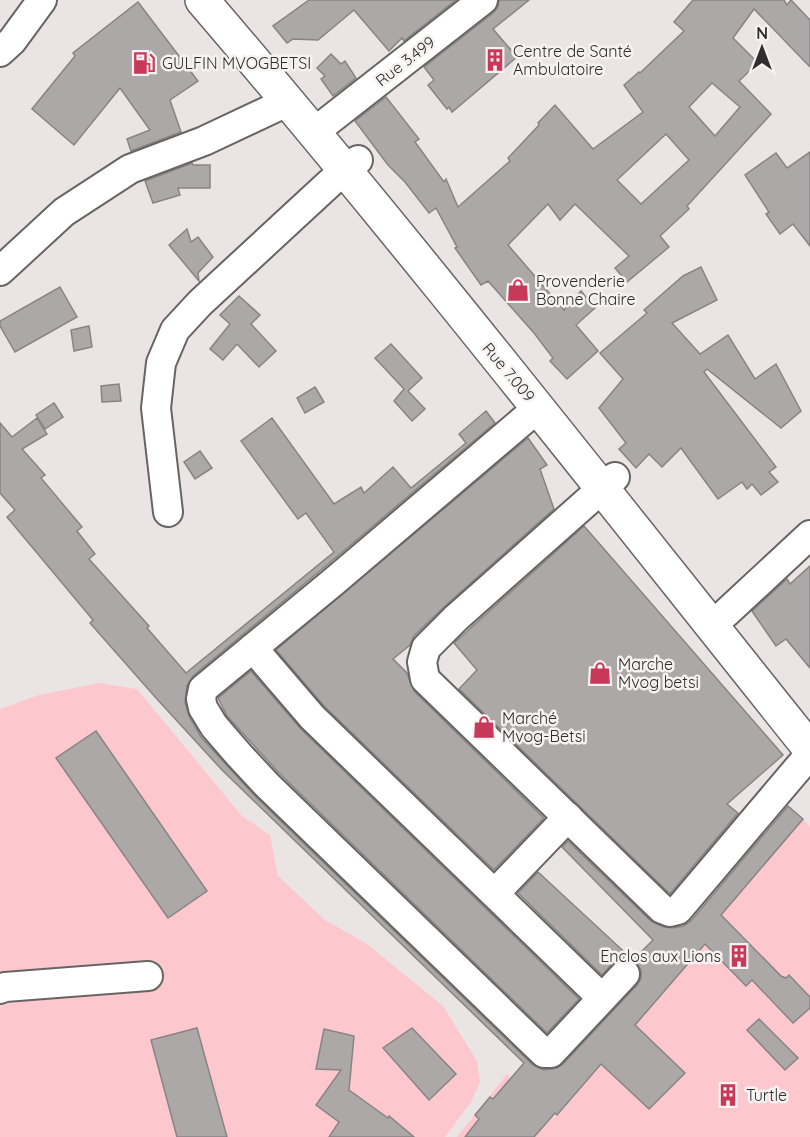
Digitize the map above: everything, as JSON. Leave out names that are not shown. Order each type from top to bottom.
[{"type":"main road","name":"Rue 7.009","points":[[202,0],[289,101],[352,165],[608,482],[810,749]]},
{"type":"main road","name":"Rue 7.009","points":[[222,0],[327,122],[352,165],[538,407],[726,613],[810,720]]},
{"type":"street","points":[[0,52],[42,0]]},
{"type":"street","name":"Rue 3.499","points":[[327,122],[483,0]]},
{"type":"street","points":[[0,271],[64,212],[130,169],[204,141],[289,101]]},
{"type":"street","points":[[168,512],[156,408],[161,363],[175,330],[200,303],[352,165]]},
{"type":"street","points":[[538,407],[203,689],[201,699],[203,708],[214,726],[267,784],[544,1053],[551,1053],[625,974]]},
{"type":"street","points":[[608,482],[456,618],[426,648],[422,662],[425,679],[662,909],[670,912],[678,910],[810,754]]},
{"type":"street","points":[[726,613],[810,535]]},
{"type":"street","points":[[253,648],[312,717],[602,998]]},
{"type":"street","points":[[495,893],[568,817]]},
{"type":"street","points":[[0,989],[148,976]]},
{"type":"shaded area","points":[[99,683],[137,689],[242,816],[270,835],[278,876],[325,920],[367,944],[443,1006],[477,1061],[480,1082],[471,1102],[445,1137],[0,1137],[0,709],[39,695]]},
{"type":"shaded area","points":[[803,819],[810,827],[810,1137],[457,1137],[507,1074],[554,1118],[707,942],[703,936]]},
{"type":"building","points":[[309,0],[456,0],[404,41],[402,38],[389,51],[354,10],[318,40],[293,39],[287,43],[273,26]]},
{"type":"building","name":"Centre de Santé Ambulatoire","points":[[499,0],[529,0],[493,29],[517,57],[452,112],[428,85],[434,80],[424,67],[493,13],[498,7]]},
{"type":"building","points":[[693,0],[784,0],[787,5],[791,0],[810,20],[810,67],[754,9],[733,38],[758,63],[739,81],[771,114],[687,206],[689,209],[660,236],[669,247],[627,282],[615,268],[629,256],[575,204],[560,220],[548,204],[508,245],[564,310],[581,291],[595,308],[576,325],[598,351],[567,379],[550,361],[553,358],[534,333],[488,281],[481,285],[455,248],[457,247],[436,208],[429,213],[405,182],[388,165],[355,121],[386,97],[419,139],[415,142],[444,182],[446,179],[458,207],[510,161],[508,158],[555,105],[593,149],[643,112],[624,85],[684,31],[674,22]],"holes":[[[712,83],[740,107],[715,136],[689,107]],[[666,134],[689,160],[641,204],[617,180]]]},
{"type":"building","points":[[138,2],[198,81],[170,100],[181,132],[131,151],[127,139],[150,130],[120,88],[74,145],[32,109],[75,56],[73,53]]},
{"type":"building","points":[[331,54],[341,64],[345,61],[356,78],[333,96],[321,79],[325,76],[317,68]]},
{"type":"building","points":[[810,152],[810,246],[793,224],[780,234],[766,214],[769,212],[745,175],[776,153],[787,168]]},
{"type":"building","points":[[192,163],[193,165],[210,165],[210,188],[178,188],[180,195],[153,203],[145,181]]},
{"type":"building","points":[[187,229],[191,242],[198,237],[213,257],[198,273],[199,281],[169,245]]},
{"type":"building","points":[[701,267],[717,300],[672,323],[700,354],[728,335],[755,379],[776,364],[801,411],[781,428],[707,369],[704,372],[776,467],[769,472],[778,482],[761,495],[752,484],[747,489],[742,482],[718,499],[681,448],[662,467],[649,454],[636,468],[619,449],[626,443],[599,408],[623,379],[600,353],[647,313],[644,310],[683,276]]},
{"type":"building","points":[[60,287],[77,317],[15,352],[0,326],[0,321]]},
{"type":"building","points":[[239,296],[260,315],[251,324],[276,351],[259,367],[237,344],[223,360],[210,349],[230,324],[220,315]]},
{"type":"building","points":[[89,326],[92,347],[74,351],[71,330]]},
{"type":"building","points":[[391,344],[422,378],[408,391],[425,409],[412,421],[394,401],[404,389],[375,358]]},
{"type":"building","points":[[119,384],[121,401],[102,402],[101,386]]},
{"type":"building","points":[[315,387],[324,402],[305,413],[297,398]]},
{"type":"building","points":[[54,403],[63,417],[45,429],[36,415]]},
{"type":"building","points":[[486,411],[495,423],[193,676],[187,686],[185,702],[189,716],[201,737],[255,796],[533,1065],[544,1070],[557,1068],[563,1064],[637,985],[641,978],[641,970],[636,962],[628,958],[621,958],[602,975],[518,893],[538,872],[633,960],[653,940],[562,847],[568,841],[651,921],[673,928],[691,921],[788,806],[803,819],[721,915],[781,976],[786,978],[789,975],[810,997],[810,1008],[793,1023],[752,980],[746,986],[705,944],[635,1025],[685,1073],[649,1109],[601,1064],[557,1115],[555,1113],[534,1137],[465,1137],[479,1119],[475,1115],[490,1097],[493,1099],[524,1063],[222,770],[90,623],[93,620],[7,517],[15,510],[0,493],[0,423],[12,437],[37,418],[47,434],[22,449],[45,475],[41,478],[82,527],[77,531],[95,554],[89,559],[149,626],[147,628],[186,673],[334,552],[306,513],[298,519],[241,441],[272,418],[334,504],[361,487],[364,493],[393,467],[411,488],[466,443],[459,434]]},
{"type":"building","points":[[528,438],[547,465],[540,469],[554,509],[445,606],[414,636],[410,645],[393,659],[407,673],[414,691],[544,818],[494,870],[324,706],[276,650]]},
{"type":"building","points":[[200,451],[212,468],[195,479],[184,462]]},
{"type":"building","points":[[584,526],[783,755],[727,804],[738,813],[670,894],[459,689],[477,670],[454,643]]},
{"type":"building","points":[[810,566],[810,668],[786,639],[776,646],[752,611],[787,579],[790,584]]},
{"type":"building","points":[[251,671],[301,729],[579,999],[547,1033],[279,773],[227,716],[218,698]]},
{"type":"building","points":[[96,731],[207,891],[168,918],[56,758]]},
{"type":"building","points":[[759,1019],[798,1058],[785,1070],[747,1030]]},
{"type":"building","points":[[197,1028],[227,1137],[177,1137],[151,1040]]},
{"type":"building","points":[[412,1028],[456,1074],[429,1100],[383,1048]]},
{"type":"building","points":[[324,1029],[354,1036],[349,1090],[388,1118],[389,1116],[414,1137],[329,1137],[339,1122],[316,1105],[341,1070],[316,1069]]},
{"type":"place","name":"Centre de Santé Ambulatoire","points":[[495,60]]},
{"type":"place","name":"GULFIN MVOGBETSI","points":[[144,63]]},
{"type":"place","name":"Provenderie Bonne Chaire","points":[[518,290]]},
{"type":"place","name":"Marche Mvog betsi","points":[[600,673]]},
{"type":"place","name":"Marché Mvog-Betsi","points":[[484,727]]},
{"type":"place","name":"Enclos aux Lions","points":[[739,956]]},
{"type":"place","name":"Turtle","points":[[728,1095]]}]
